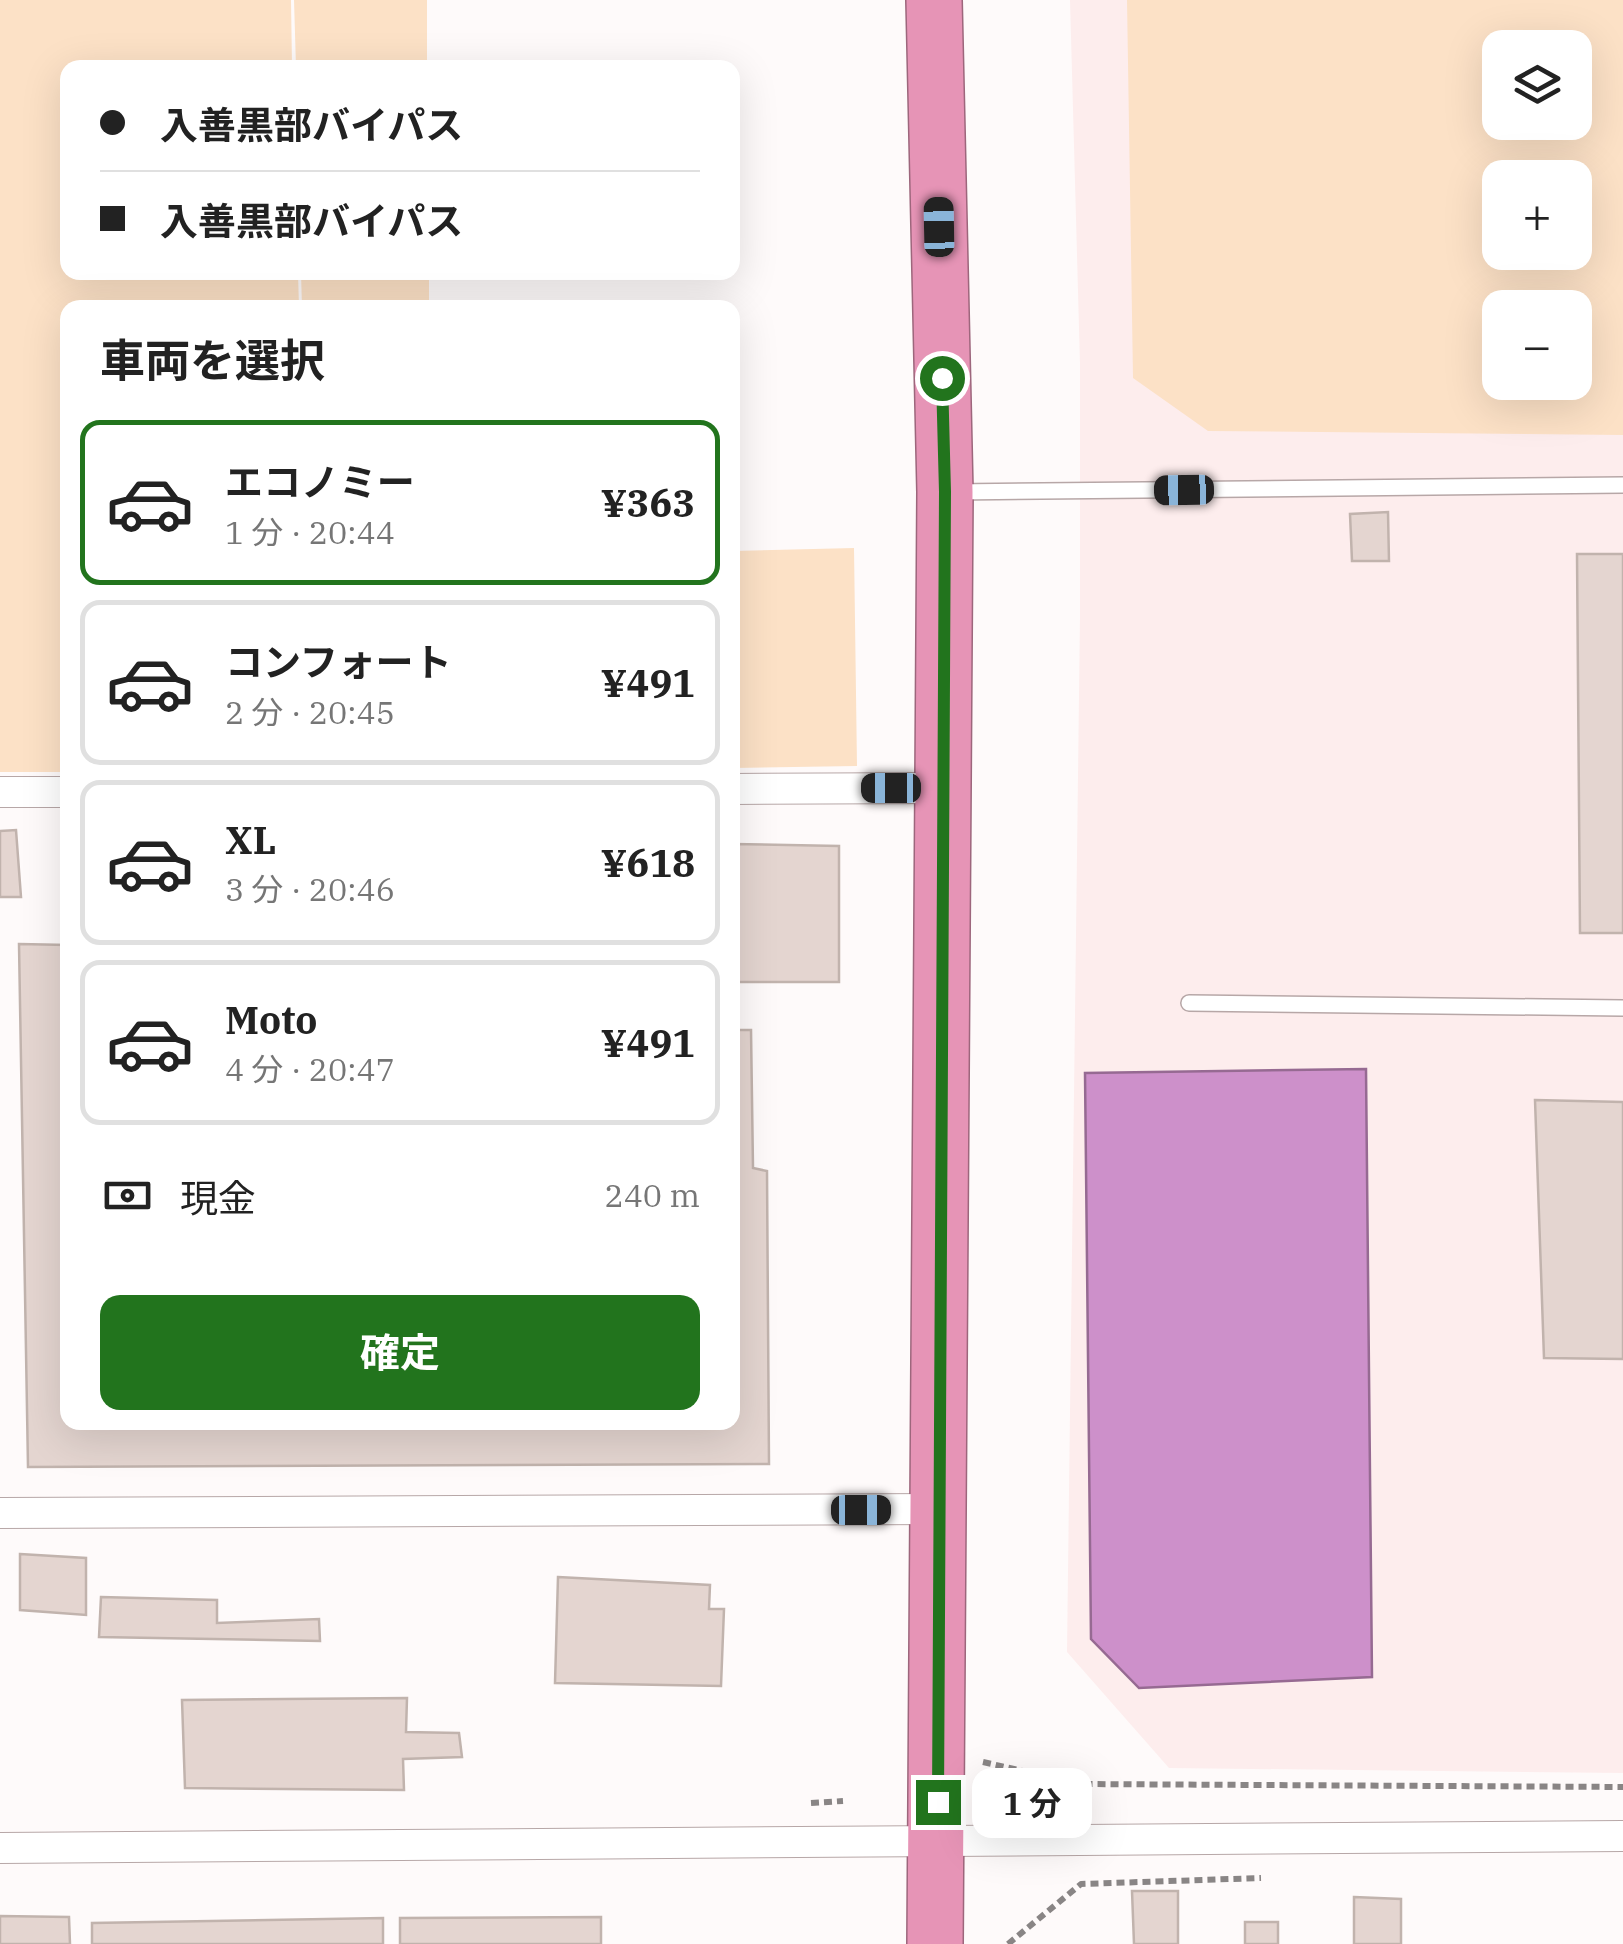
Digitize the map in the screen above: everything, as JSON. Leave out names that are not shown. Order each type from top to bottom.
[{"type":"highway","points":[[934,0],[945,492],[935,1944]]},
{"type":"street","points":[[740,789],[942,788]]},
{"type":"street","points":[[0,792],[60,792]]},
{"type":"street","points":[[0,1514],[940,1509]]},
{"type":"street","points":[[0,1848],[1623,1836]]},
{"type":"lane","points":[[945,492],[1623,486]]},
{"type":"lane","points":[[1189,1003],[1623,1008]]},
{"type":"path","points":[[938,1762],[992,1762],[1080,1784],[1623,1787]]},
{"type":"path","points":[[1008,1944],[1082,1884],[1268,1878]]},
{"type":"shaded area","points":[[0,0],[291,0],[292,60],[60,60],[60,280],[298,280],[299,300],[60,300],[60,772],[0,772]]},
{"type":"shaded area","points":[[294,0],[427,0],[427,60],[296,60]]},
{"type":"shaded area","points":[[1070,0],[1623,0],[1623,1773],[1169,1768],[1067,1652],[1080,364]]},
{"type":"shaded area","points":[[1127,0],[1623,0],[1623,435],[1208,431],[1133,378]]},
{"type":"shaded area","points":[[301,280],[429,280],[429,300],[302,300]]},
{"type":"shaded area","points":[[854,548],[857,766],[740,768],[740,551]]},
{"type":"shaded area","points":[[1366,1069],[1372,1677],[1139,1688],[1091,1639],[1085,1073]]},
{"type":"building","points":[[1388,512],[1389,561],[1352,561],[1350,514]]},
{"type":"building","points":[[1577,554],[1623,554],[1623,933],[1580,933]]},
{"type":"building","points":[[16,830],[21,897],[0,897],[0,831]]},
{"type":"building","points":[[740,844],[839,846],[839,982],[740,982]]},
{"type":"building","points":[[19,944],[60,945],[60,1430],[740,1430],[740,1030],[751,1030],[753,1168],[767,1171],[769,1464],[28,1467]]},
{"type":"building","points":[[1535,1100],[1623,1102],[1623,1359],[1544,1358]]},
{"type":"building","points":[[20,1554],[86,1558],[86,1615],[20,1610]]},
{"type":"building","points":[[558,1577],[710,1585],[709,1609],[724,1609],[721,1686],[555,1683]]},
{"type":"building","points":[[101,1597],[217,1600],[217,1623],[319,1619],[320,1641],[99,1637]]},
{"type":"building","points":[[407,1698],[406,1732],[459,1733],[462,1757],[403,1759],[404,1790],[185,1788],[182,1700]]},
{"type":"building","points":[[1132,1891],[1178,1891],[1178,1944],[1134,1944]]},
{"type":"building","points":[[1354,1897],[1401,1899],[1401,1944],[1354,1944]]},
{"type":"building","points":[[0,1916],[69,1917],[70,1944],[0,1944]]},
{"type":"building","points":[[601,1917],[601,1944],[400,1944],[400,1918]]},
{"type":"building","points":[[383,1918],[383,1944],[92,1944],[92,1923]]},
{"type":"building","points":[[1245,1922],[1278,1922],[1278,1944],[1245,1944]]},
{"type":"route","points":[[938,1802],[945,492],[942,378]]}]
